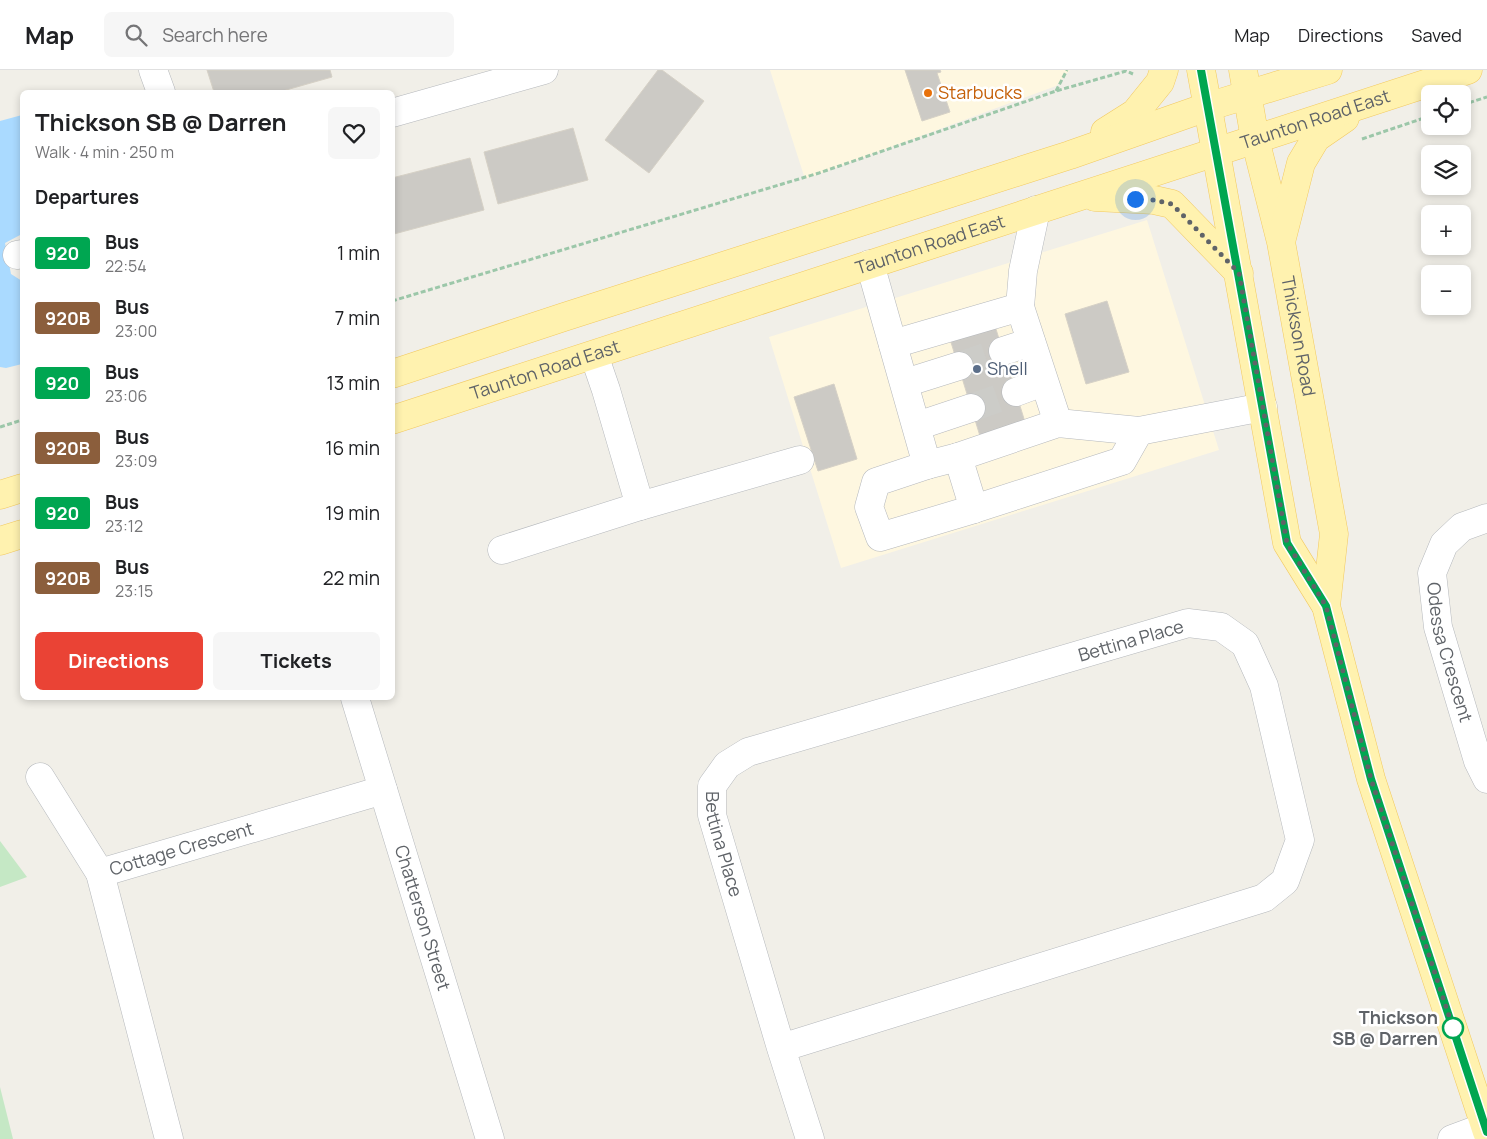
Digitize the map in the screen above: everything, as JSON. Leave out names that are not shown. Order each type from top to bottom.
[{"type":"main road","name":"Thickson Road","points":[[1201,70],[1287,543],[1326,606],[1371,779],[1486,1128]]},
{"type":"main road","points":[[395,373],[1070,155],[1207,107],[1245,82],[1328,70]]},
{"type":"main road","name":"Taunton Road East","points":[[395,419],[1468,70]]},
{"type":"main road","points":[[1070,155],[1135,114],[1162,76]]},
{"type":"main road","name":"Thickson Road","points":[[1245,82],[1255,139],[1281,242],[1334,534],[1326,606]]},
{"type":"main road","points":[[1281,242],[1301,163],[1316,138],[1369,102]]},
{"type":"main road","points":[[1081,196],[1154,200],[1172,204],[1239,273]]},
{"type":"main road","points":[[0,495],[20,489]]},
{"type":"main road","points":[[0,541],[20,535]]},
{"type":"street","points":[[153,70],[160,90]]},
{"type":"street","points":[[395,112],[544,70]]},
{"type":"street","points":[[1036,210],[1023,271],[1020,307],[1058,423]]},
{"type":"street","points":[[870,264],[927,465]]},
{"type":"street","points":[[893,344],[1020,307]]},
{"type":"street","points":[[1003,351],[1031,342]]},
{"type":"street","points":[[594,355],[640,506]]},
{"type":"street","points":[[905,383],[958,366]]},
{"type":"street","points":[[1016,392],[1043,382]]},
{"type":"street","points":[[1139,431],[1122,461],[880,538],[869,508],[876,482],[958,457],[1058,423],[1139,431],[1263,407]]},
{"type":"street","points":[[917,426],[972,408]]},
{"type":"street","points":[[958,457],[974,509]]},
{"type":"street","points":[[502,550],[640,506],[800,460]]},
{"type":"street","name":"Odessa Crescent","points":[[1487,518],[1462,527],[1444,544],[1432,573],[1438,627],[1478,761],[1487,779]]},
{"type":"street","name":"Bettina Place","points":[[781,1048],[1264,898],[1285,882],[1300,840],[1264,686],[1246,644],[1221,627],[1188,623],[748,752],[727,765],[712,786],[712,815],[781,1048],[810,1139]]},
{"type":"street","name":"Chatterson Street","points":[[356,700],[490,1139]]},
{"type":"street","points":[[40,777],[100,873]]},
{"type":"street","name":"Cottage Crescent","points":[[169,1139],[100,873],[384,790]]},
{"type":"street","points":[[1452,1139],[1486,1128]]},
{"type":"path","points":[[1056,90],[1067,70]]},
{"type":"path","points":[[395,300],[819,174],[1056,90],[1126,71],[1162,76]]},
{"type":"path","points":[[1471,103],[1487,97]]},
{"type":"path","points":[[0,427],[20,421]]},
{"type":"shaded area","points":[[770,70],[1070,70],[1056,86],[805,179]]},
{"type":"shaded area","points":[[1147,220],[1219,450],[841,568],[769,337]]},
{"type":"green space","points":[[0,841],[27,877],[0,887]]},
{"type":"green space","points":[[0,1087],[13,1139],[0,1139]]},
{"type":"water","points":[[20,116],[20,235],[5,243],[11,274],[20,280],[20,364],[6,368],[0,367],[0,121]]},
{"type":"building","points":[[207,70],[330,70],[332,77],[286,90],[213,90]]},
{"type":"building","points":[[658,70],[662,70],[704,101],[649,173],[605,140]]},
{"type":"building","name":"Starbucks","points":[[905,70],[940,70],[941,72],[937,73],[950,112],[922,121]]},
{"type":"building","points":[[573,128],[588,180],[498,204],[484,152]]},
{"type":"building","points":[[470,158],[484,210],[395,234],[395,177]]},
{"type":"building","points":[[1107,301],[1129,372],[1086,384],[1065,314]]},
{"type":"building","points":[[995,326],[1025,422],[980,436],[950,339]]},
{"type":"building","points":[[834,384],[857,459],[818,471],[794,397]]},
{"type":"tunnel","points":[[959,366],[1003,351]]},
{"type":"tunnel","points":[[971,408],[1016,392]]},
{"type":"bus line","name":"920","points":[[1201,70],[1287,543],[1326,606],[1371,779],[1487,1132]]},
{"type":"place","name":"Starbucks","points":[[928,93]]},
{"type":"place","name":"Shell","points":[[977,369]]},
{"type":"place","name":"Thickson SB @ Darren","points":[[1453,1028]]},
{"type":"route","points":[[1135,199],[1154,200],[1172,204],[1239,273],[1287,543],[1326,606],[1371,779],[1453,1028]]}]
